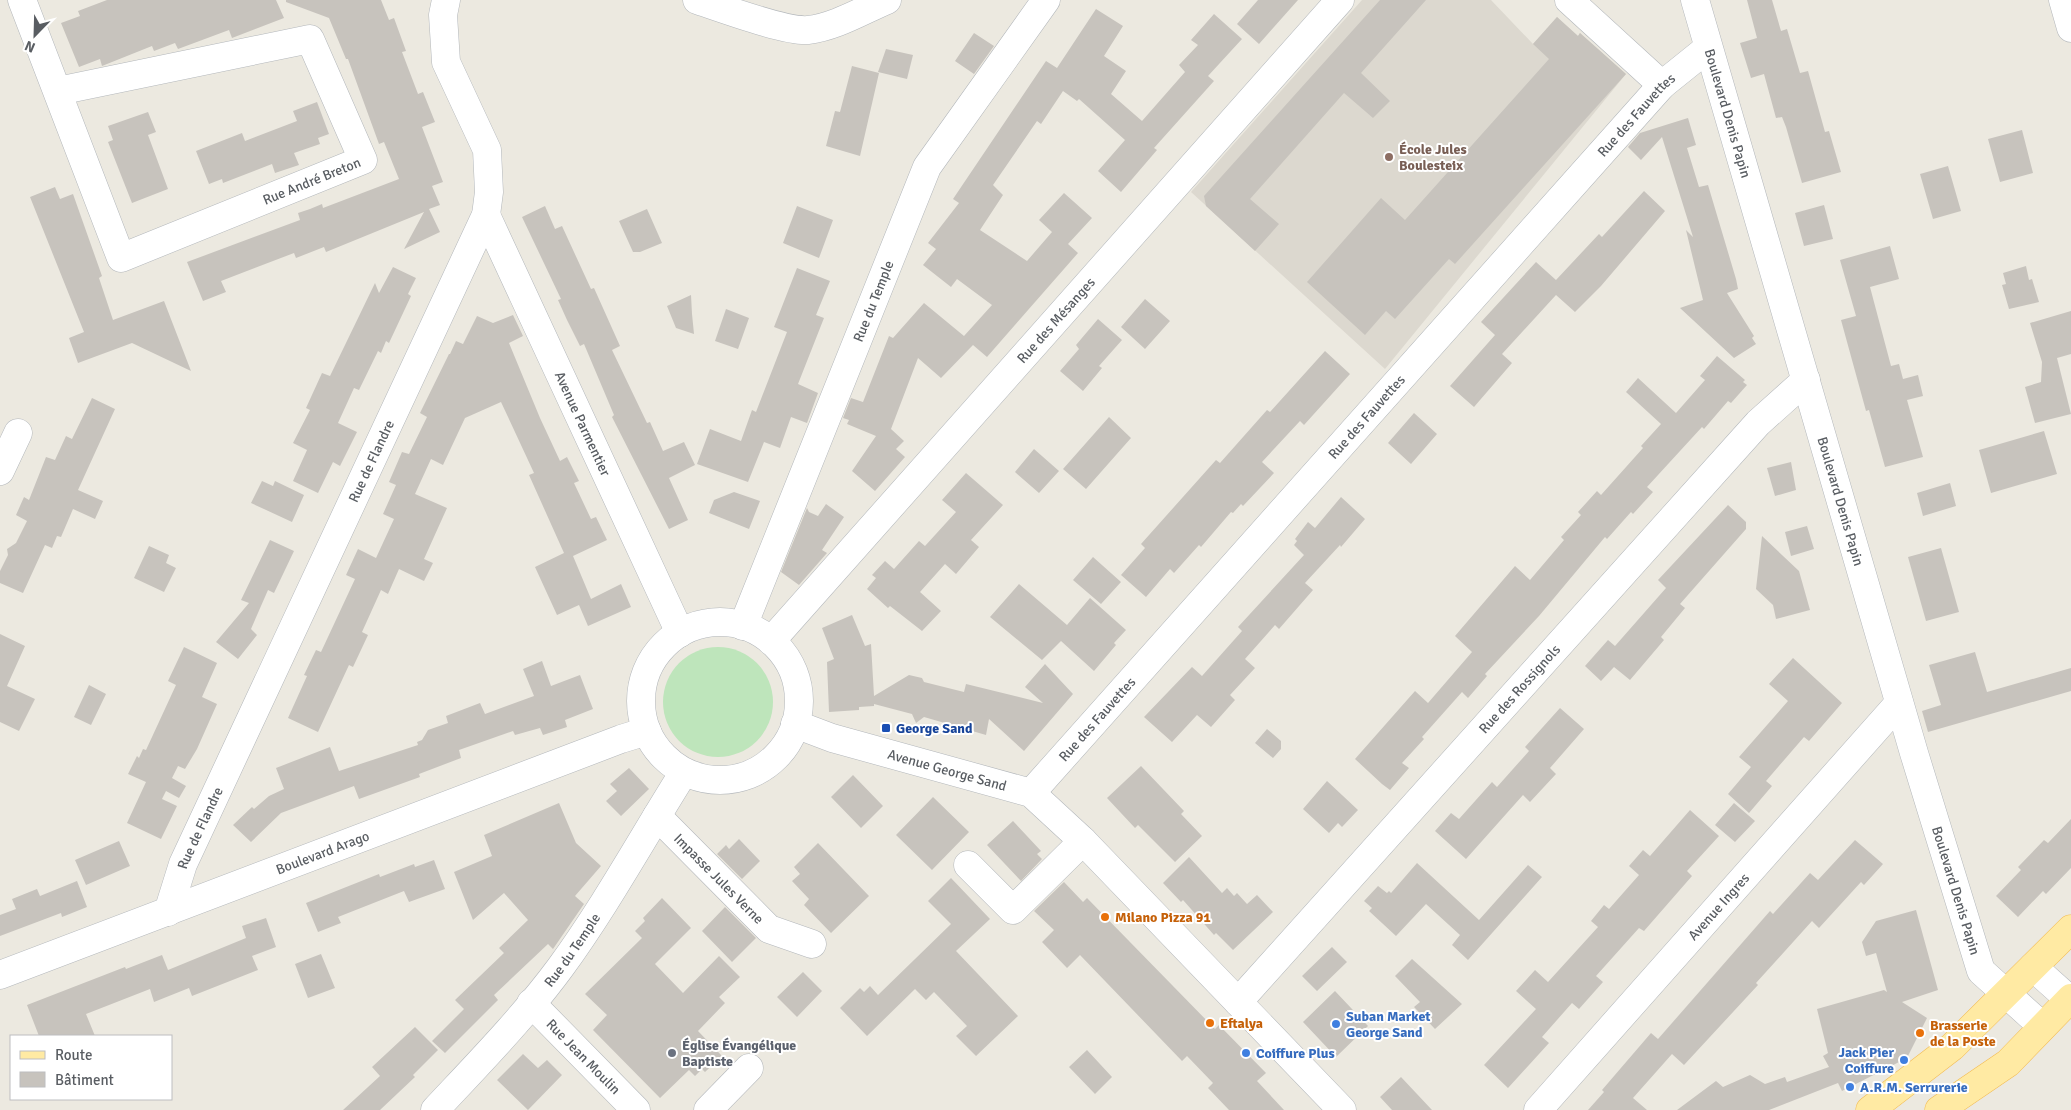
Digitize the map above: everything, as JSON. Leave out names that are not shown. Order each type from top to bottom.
[{"type":"main road","points":[[1870,1110],[1952,1047],[2071,929]]},
{"type":"main road","points":[[1939,1110],[2008,1063],[2070,999]]},
{"type":"street","name":"Rue André Breton","points":[[22,0],[121,258],[363,160],[310,39],[58,91]]},
{"type":"street","name":"Rue de Flandre","points":[[168,912],[182,864],[486,215],[489,192],[486,150],[446,62],[442,15],[446,0]]},
{"type":"street","points":[[697,0],[788,28],[807,30],[826,26],[887,0]]},
{"type":"street","name":"Rue du Temple","points":[[742,626],[927,167],[1046,0]]},
{"type":"street","name":"Rue des Mésanges","points":[[771,641],[1340,0]]},
{"type":"street","points":[[1569,0],[1662,85]]},
{"type":"street","name":"Boulevard Denis Papin","points":[[1694,0],[1899,703],[1981,970],[2042,1026]]},
{"type":"street","points":[[2063,0],[2071,28]]},
{"type":"street","name":"Rue des Fauvettes","points":[[1031,794],[1662,85],[1708,48]]},
{"type":"street","name":"Avenue Parmentier","points":[[486,215],[680,633]]},
{"type":"street","name":"Rue des Rossignols","points":[[1238,1002],[1758,423],[1806,380]]},
{"type":"street","points":[[0,471],[18,433]]},
{"type":"street","points":[[730,623],[742,626],[757,632],[771,641],[788,661],[797,685],[799,698],[795,724],[783,749],[774,759],[751,774],[724,780],[710,780],[684,772],[666,759],[647,731],[641,703],[645,675],[659,651],[680,633],[704,624],[730,623]]},
{"type":"street","name":"Avenue Ingres","points":[[1538,1110],[1899,703]]},
{"type":"street","name":"Avenue George Sand","points":[[795,724],[832,738],[1031,794],[1083,841],[1342,1110]]},
{"type":"street","name":"Boulevard Arago","points":[[0,975],[621,739],[647,731]]},
{"type":"street","name":"Rue du Temple","points":[[435,1110],[502,1038],[560,968],[609,896],[684,772]]},
{"type":"street","name":"Impasse Jules Verne","points":[[657,816],[770,929],[812,944]]},
{"type":"street","points":[[968,866],[1013,910],[1083,841]]},
{"type":"street","points":[[2033,967],[2070,999]]},
{"type":"street","name":"Rue Jean Moulin","points":[[531,1003],[636,1110]]},
{"type":"street","points":[[708,1110],[749,1068]]},
{"type":"shaded area","name":"École Jules Boulesteix","points":[[1362,0],[1491,0],[1533,44],[1557,17],[1578,36],[1580,33],[1626,74],[1385,369],[1191,192]]},
{"type":"green space","points":[[718,647],[739,651],[757,663],[769,681],[773,702],[769,723],[757,741],[739,753],[718,757],[697,753],[679,741],[667,723],[663,702],[667,681],[679,663],[697,651]]},
{"type":"building","points":[[107,0],[276,0],[284,18],[232,38],[229,30],[178,49],[175,43],[154,51],[152,46],[102,66],[100,59],[79,67],[61,23],[80,16],[78,11]]},
{"type":"building","points":[[286,0],[381,0],[389,20],[394,18],[406,51],[402,52],[418,94],[423,92],[435,122],[422,127],[443,182],[432,186],[440,205],[429,209],[440,232],[404,249],[424,212],[326,252],[324,247],[296,258],[294,253],[221,281],[226,292],[203,301],[187,262],[300,220],[298,213],[322,204],[323,208],[399,179],[384,142],[379,144],[348,59],[346,59],[329,18],[286,2]]},
{"type":"building","points":[[1258,0],[1298,0],[1259,44],[1237,24]]},
{"type":"building","points":[[1380,0],[1426,0],[1361,73],[1390,101],[1373,118],[1344,93],[1250,199],[1279,224],[1255,251],[1206,206],[1204,196]]},
{"type":"building","points":[[1747,0],[1772,0],[1781,31],[1787,29],[1800,73],[1808,71],[1825,132],[1829,131],[1841,172],[1802,183],[1786,127],[1782,117],[1776,118],[1764,74],[1751,78],[1740,43],[1757,38]]},
{"type":"building","points":[[1096,9],[1123,26],[1104,56],[1126,71],[1111,94],[1142,121],[1185,72],[1179,65],[1198,45],[1191,40],[1214,14],[1242,39],[1208,76],[1214,81],[1154,148],[1157,150],[1121,192],[1098,171],[1125,140],[1079,99],[1077,101],[1063,91],[1041,124],[1037,121],[993,185],[1003,195],[980,230],[1027,261],[1052,232],[1039,220],[1064,193],[1092,218],[1068,244],[1078,253],[987,357],[973,345],[941,378],[918,358],[891,429],[904,441],[896,449],[905,457],[875,491],[852,471],[876,436],[847,424],[849,420],[843,418],[851,398],[863,402],[889,336],[893,338],[924,303],[964,336],[992,305],[957,279],[951,287],[923,265],[936,249],[928,243],[959,203],[953,199],[1046,61],[1057,68]]},
{"type":"building","points":[[1557,17],[1578,36],[1580,33],[1626,74],[1455,264],[1449,259],[1395,319],[1386,311],[1365,335],[1307,282],[1381,198],[1405,220],[1549,59],[1533,44]]},
{"type":"building","points":[[974,33],[994,46],[974,74],[955,61]]},
{"type":"building","points":[[886,49],[913,55],[907,79],[878,72]]},
{"type":"building","points":[[852,66],[879,73],[860,156],[826,146],[835,111],[840,112]]},
{"type":"building","points":[[317,102],[329,134],[318,138],[320,144],[294,153],[299,165],[275,173],[272,164],[223,183],[222,179],[209,184],[196,151],[242,133],[245,141],[297,121],[293,111]]},
{"type":"building","points":[[148,112],[156,132],[148,135],[168,189],[132,203],[108,142],[113,140],[108,126]]},
{"type":"building","points":[[1688,118],[1696,145],[1687,148],[1699,187],[1708,185],[1736,279],[1738,289],[1727,293],[1754,336],[1752,338],[1756,344],[1734,358],[1680,308],[1703,300],[1686,230],[1693,237],[1662,137],[1641,160],[1628,147],[1640,133]]},
{"type":"building","points":[[2022,130],[2033,173],[2000,182],[1988,139]]},
{"type":"building","points":[[1948,166],[1961,211],[1933,219],[1920,174]]},
{"type":"building","points":[[55,187],[60,199],[73,194],[102,276],[99,278],[113,320],[164,301],[191,371],[132,343],[78,363],[69,338],[84,332],[30,197]]},
{"type":"building","points":[[1644,191],[1665,211],[1601,286],[1575,312],[1556,295],[1502,354],[1512,363],[1474,407],[1450,386],[1495,335],[1481,322],[1536,262],[1556,280],[1599,234],[1602,237]]},
{"type":"building","points":[[1824,205],[1833,239],[1804,246],[1795,213]]},
{"type":"building","points":[[545,206],[555,229],[562,226],[591,289],[594,288],[620,346],[612,350],[647,423],[650,422],[663,451],[684,442],[695,465],[669,478],[688,520],[669,529],[612,417],[614,415],[584,344],[580,346],[567,320],[558,300],[561,299],[522,217]]},
{"type":"building","points":[[797,206],[833,220],[819,258],[783,243]]},
{"type":"building","points":[[647,209],[662,243],[640,252],[633,252],[619,221]]},
{"type":"building","points":[[1890,246],[1899,279],[1870,287],[1891,366],[1899,364],[1903,379],[1918,375],[1923,396],[1907,400],[1923,457],[1885,467],[1869,410],[1866,411],[1841,320],[1856,316],[1840,260]]},
{"type":"building","points":[[2026,266],[2029,280],[2032,279],[2039,302],[2009,309],[2002,285],[2006,284],[2003,273]]},
{"type":"building","points":[[393,267],[416,278],[408,294],[411,296],[389,343],[386,341],[381,353],[378,351],[359,390],[354,388],[338,423],[357,432],[340,466],[333,462],[318,493],[293,481],[307,450],[293,443],[310,410],[306,408],[322,373],[330,376],[375,283],[379,293]]},
{"type":"building","points":[[797,268],[830,281],[816,315],[824,318],[798,384],[818,393],[807,423],[791,417],[780,448],[764,442],[748,482],[697,464],[710,429],[741,441],[752,410],[756,412],[787,332],[774,327]]},
{"type":"building","points":[[691,295],[694,334],[676,328],[667,306]]},
{"type":"building","points":[[1145,299],[1170,321],[1145,349],[1121,327]]},
{"type":"building","points":[[726,309],[749,318],[738,349],[715,341]]},
{"type":"building","points":[[2071,311],[2071,354],[2057,358],[2071,414],[2035,423],[2025,387],[2041,382],[2042,362],[2030,323]]},
{"type":"building","points":[[513,315],[523,336],[509,343],[540,418],[560,461],[567,457],[579,481],[574,483],[591,519],[596,517],[607,540],[573,556],[591,599],[621,584],[631,607],[588,626],[579,605],[557,615],[535,567],[564,553],[529,475],[534,473],[501,402],[465,418],[443,465],[431,459],[415,494],[447,508],[424,559],[433,563],[424,581],[399,569],[388,594],[381,590],[362,632],[368,635],[353,667],[349,665],[318,732],[288,718],[307,676],[304,675],[316,650],[321,652],[355,579],[346,575],[358,549],[376,558],[394,519],[383,514],[396,485],[389,482],[402,452],[409,454],[427,417],[420,413],[456,341],[463,344],[477,316],[493,323]]},
{"type":"building","points":[[1098,319],[1122,340],[1099,366],[1102,368],[1083,391],[1060,371],[1079,349],[1076,345]]},
{"type":"building","points":[[1325,351],[1350,374],[1304,425],[1300,421],[1262,462],[1274,473],[1243,506],[1241,504],[1233,513],[1231,512],[1201,547],[1199,545],[1174,573],[1170,569],[1146,597],[1121,575],[1145,548],[1141,544],[1216,460],[1220,463],[1267,410],[1270,412]]},
{"type":"building","points":[[1717,356],[1745,380],[1743,382],[1747,385],[1731,403],[1728,401],[1704,429],[1702,427],[1647,487],[1653,492],[1633,514],[1631,512],[1607,539],[1605,537],[1539,616],[1485,674],[1487,676],[1468,698],[1462,692],[1422,737],[1424,739],[1402,763],[1409,768],[1390,790],[1382,784],[1355,759],[1415,691],[1428,703],[1472,652],[1455,636],[1515,566],[1530,580],[1564,540],[1561,537],[1581,515],[1578,512],[1597,491],[1601,495],[1643,448],[1641,446],[1661,424],[1626,392],[1638,378],[1676,413],[1705,380],[1700,376]]},
{"type":"building","points":[[92,398],[115,409],[78,490],[103,501],[95,519],[73,509],[61,537],[57,536],[52,548],[45,545],[23,593],[0,583],[0,571],[8,555],[7,549],[16,543],[27,521],[16,515],[24,497],[29,500],[46,457],[55,460],[66,436],[72,439]]},
{"type":"building","points":[[1414,413],[1437,434],[1411,464],[1388,443]]},
{"type":"building","points":[[1109,417],[1131,438],[1086,489],[1063,469]]},
{"type":"building","points":[[2044,431],[2057,474],[1991,493],[1979,450]]},
{"type":"building","points":[[1034,449],[1059,471],[1039,493],[1015,472]]},
{"type":"building","points":[[1791,462],[1796,490],[1775,496],[1767,468]]},
{"type":"building","points":[[966,473],[1003,505],[971,540],[979,547],[956,574],[945,564],[920,592],[941,611],[922,631],[890,606],[888,608],[867,589],[876,578],[872,575],[885,561],[894,569],[919,541],[925,546],[956,512],[942,500]]},
{"type":"building","points":[[262,481],[273,486],[275,481],[304,495],[292,522],[251,503]]},
{"type":"building","points":[[1950,483],[1956,506],[1923,516],[1917,493]]},
{"type":"building","points":[[734,492],[760,501],[749,529],[709,513],[714,500]]},
{"type":"building","points":[[1341,497],[1365,519],[1341,547],[1340,545],[1305,583],[1313,590],[1279,629],[1275,625],[1245,659],[1255,668],[1230,695],[1235,700],[1211,727],[1197,715],[1172,742],[1144,717],[1192,667],[1202,676],[1242,631],[1238,627],[1304,555],[1294,545],[1297,541],[1295,539],[1308,522],[1315,528]]},
{"type":"building","points":[[826,504],[844,517],[822,550],[827,553],[799,585],[781,572],[807,508],[809,512],[818,516]]},
{"type":"building","points":[[1728,505],[1746,522],[1746,529],[1680,604],[1685,608],[1661,637],[1664,640],[1630,680],[1614,667],[1601,681],[1585,666],[1608,640],[1615,646],[1666,588],[1658,580]]},
{"type":"building","points":[[1807,526],[1814,549],[1791,556],[1785,532]]},
{"type":"building","points":[[1762,536],[1799,571],[1810,610],[1776,619],[1773,605],[1756,589]]},
{"type":"building","points":[[270,540],[294,551],[274,593],[268,590],[251,629],[257,635],[238,659],[216,642],[249,603],[241,600]]},
{"type":"building","points":[[149,546],[169,555],[166,563],[176,568],[164,592],[134,578]]},
{"type":"building","points":[[1941,548],[1959,612],[1926,621],[1908,557]]},
{"type":"building","points":[[1093,557],[1121,582],[1101,604],[1073,580]]},
{"type":"building","points":[[1019,584],[1067,625],[1090,598],[1126,630],[1094,671],[1061,641],[1042,660],[990,617]]},
{"type":"building","points":[[852,615],[865,646],[871,644],[874,696],[909,675],[922,678],[924,682],[964,692],[966,684],[1043,703],[1025,687],[1045,664],[1073,694],[1024,751],[989,719],[986,735],[924,717],[916,723],[912,714],[874,704],[874,706],[859,707],[859,710],[829,712],[827,662],[834,659],[822,628]]},
{"type":"building","points":[[0,634],[25,646],[7,686],[35,699],[19,731],[0,722]]},
{"type":"building","points":[[184,647],[217,663],[202,697],[217,704],[197,749],[185,769],[178,766],[172,778],[186,786],[179,798],[166,791],[162,799],[177,806],[161,839],[127,823],[146,782],[128,774],[137,756],[139,758],[143,749],[146,750],[176,685],[168,681]]},
{"type":"building","points":[[1975,652],[1987,692],[2071,668],[2071,691],[1928,732],[1922,711],[1941,705],[1929,665]]},
{"type":"building","points":[[1793,658],[1842,703],[1809,741],[1804,737],[1766,781],[1772,786],[1749,813],[1728,794],[1751,767],[1739,757],[1788,701],[1769,684]]},
{"type":"building","points":[[542,661],[551,686],[580,675],[593,709],[565,720],[567,727],[543,735],[540,728],[515,735],[513,731],[459,750],[461,758],[419,774],[420,777],[359,799],[354,786],[281,813],[251,842],[233,825],[252,807],[254,809],[269,796],[284,789],[276,768],[330,747],[339,771],[418,745],[417,742],[422,740],[428,730],[448,723],[446,716],[480,703],[485,714],[534,696],[523,669]]},
{"type":"building","points":[[89,685],[106,694],[91,725],[74,717]]},
{"type":"building","points":[[1560,708],[1584,729],[1550,768],[1556,774],[1530,802],[1523,795],[1466,859],[1435,831],[1451,813],[1459,819],[1492,782],[1497,787],[1529,751],[1525,747]]},
{"type":"building","points":[[1267,729],[1281,741],[1281,749],[1273,758],[1255,743]]},
{"type":"building","points":[[1141,766],[1184,811],[1181,814],[1202,836],[1175,862],[1138,825],[1135,828],[1107,798]]},
{"type":"building","points":[[629,768],[649,789],[621,816],[606,801],[617,791],[610,784]]},
{"type":"building","points":[[853,775],[883,806],[861,828],[831,797]]},
{"type":"building","points":[[1327,781],[1358,810],[1342,827],[1338,823],[1329,833],[1303,809]]},
{"type":"building","points":[[933,797],[969,832],[932,870],[896,835]]},
{"type":"building","points":[[559,803],[576,843],[601,866],[575,896],[584,904],[553,949],[548,944],[494,995],[498,1000],[445,1053],[432,1041],[464,1009],[455,1000],[504,953],[499,948],[528,920],[504,893],[473,920],[454,872],[492,856],[484,835]]},
{"type":"building","points":[[1734,803],[1755,821],[1735,842],[1715,825]]},
{"type":"building","points":[[1690,810],[1719,836],[1687,871],[1692,876],[1644,931],[1639,928],[1596,976],[1603,982],[1579,1009],[1572,1003],[1542,1037],[1549,1043],[1508,1088],[1484,1065],[1536,1009],[1516,991],[1535,970],[1548,982],[1598,927],[1591,921],[1604,905],[1609,909],[1639,875],[1629,866],[1643,850],[1650,856]]},
{"type":"building","points":[[2071,819],[2071,868],[2046,894],[2043,891],[2018,917],[1996,896],[2021,870],[2018,867],[2044,840],[2048,843]]},
{"type":"building","points":[[1013,821],[1041,851],[1037,854],[1042,859],[1021,881],[987,845]]},
{"type":"building","points":[[739,839],[760,861],[742,879],[717,854],[726,845],[729,849]]},
{"type":"building","points":[[1855,840],[1883,864],[1864,885],[1861,882],[1819,928],[1812,921],[1756,983],[1758,985],[1684,1065],[1672,1054],[1633,1098],[1647,1110],[1588,1110],[1604,1092],[1602,1090],[1651,1033],[1658,1039],[1770,911],[1773,914],[1810,873],[1818,880]]},
{"type":"building","points":[[119,841],[130,866],[86,885],[75,860]]},
{"type":"building","points":[[818,843],[869,896],[831,933],[804,905],[809,899],[792,881],[800,874],[794,867]]},
{"type":"building","points":[[1189,857],[1222,893],[1227,888],[1234,896],[1237,893],[1247,904],[1257,895],[1273,912],[1233,950],[1216,933],[1214,935],[1183,900],[1181,902],[1163,883]]},
{"type":"building","points":[[434,860],[445,889],[409,902],[404,891],[338,917],[341,923],[318,932],[306,903],[379,874],[380,877],[414,864],[415,867]]},
{"type":"building","points":[[1417,863],[1479,920],[1528,865],[1542,877],[1468,960],[1452,945],[1460,935],[1426,904],[1396,936],[1369,911],[1372,908],[1364,901],[1378,886],[1387,893],[1389,891],[1391,893]]},
{"type":"building","points":[[951,878],[990,919],[956,951],[1018,1016],[976,1056],[956,1036],[967,1026],[934,992],[926,1000],[915,989],[867,1036],[840,1008],[860,988],[864,992],[870,986],[878,995],[951,924],[928,901]]},
{"type":"building","points":[[77,881],[87,907],[62,917],[61,913],[0,936],[0,915],[16,909],[12,899],[37,889],[40,896]]},
{"type":"building","points":[[1064,882],[1083,902],[1087,898],[1215,1029],[1219,1025],[1266,1073],[1257,1081],[1284,1110],[1229,1110],[1208,1088],[1213,1083],[1187,1056],[1182,1061],[1080,955],[1067,968],[1042,942],[1054,930],[1034,911]]},
{"type":"building","points":[[662,898],[691,928],[655,964],[683,993],[719,956],[740,977],[719,997],[725,1003],[698,1031],[722,1056],[705,1072],[702,1069],[695,1076],[689,1070],[660,1098],[593,1030],[607,1015],[585,994],[642,938],[635,931],[645,921],[643,918]]},
{"type":"building","points":[[725,907],[756,938],[732,962],[702,931]]},
{"type":"building","points":[[1916,910],[1938,990],[1902,1002],[1927,1018],[1907,1058],[1842,1091],[1838,1083],[1769,1110],[1677,1110],[1716,1081],[1723,1087],[1750,1075],[1765,1084],[1785,1077],[1787,1082],[1829,1067],[1823,1056],[1828,1053],[1817,1009],[1884,990],[1887,992],[1876,953],[1866,956],[1862,942],[1876,921]]},
{"type":"building","points":[[266,918],[276,947],[252,956],[258,970],[192,996],[189,988],[154,1002],[150,989],[86,1014],[95,1035],[39,1035],[27,1005],[125,967],[126,969],[162,955],[168,970],[246,938],[242,926]]},
{"type":"building","points":[[1332,947],[1347,962],[1317,991],[1302,976]]},
{"type":"building","points":[[321,954],[335,988],[308,998],[295,964]]},
{"type":"building","points":[[1412,959],[1462,1004],[1435,1029],[1414,1007],[1420,1002],[1395,976]]},
{"type":"building","points":[[803,972],[822,991],[797,1017],[777,997]]},
{"type":"building","name":"Suban Market George Sand","points":[[1335,991],[1368,1026],[1336,1057],[1303,1022]]},
{"type":"building","points":[[415,1027],[438,1050],[413,1075],[415,1077],[380,1110],[343,1110],[380,1076],[372,1067]]},
{"type":"building","points":[[1087,1050],[1112,1077],[1095,1094],[1069,1067]]},
{"type":"building","points":[[523,1054],[538,1068],[547,1060],[562,1075],[528,1110],[497,1080]]},
{"type":"building","points":[[1401,1077],[1432,1110],[1392,1110],[1380,1097]]},
{"type":"place","name":"École Jules Boulesteix","points":[[1389,157]]},
{"type":"place","name":"George Sand","points":[[886,728]]},
{"type":"place","name":"Milano Pizza 91","points":[[1105,917]]},
{"type":"place","name":"Eftalya","points":[[1210,1023]]},
{"type":"place","name":"Suban Market George Sand","points":[[1336,1024]]},
{"type":"place","name":"Brasserie de la Poste","points":[[1920,1033]]},
{"type":"place","name":"Église Évangélique Baptiste","points":[[672,1053]]},
{"type":"place","name":"Coiffure Plus","points":[[1246,1053]]},
{"type":"place","name":"Jack Pier Coiffure","points":[[1904,1060]]},
{"type":"place","name":"A.R.M. Serrurerie","points":[[1850,1087]]}]
